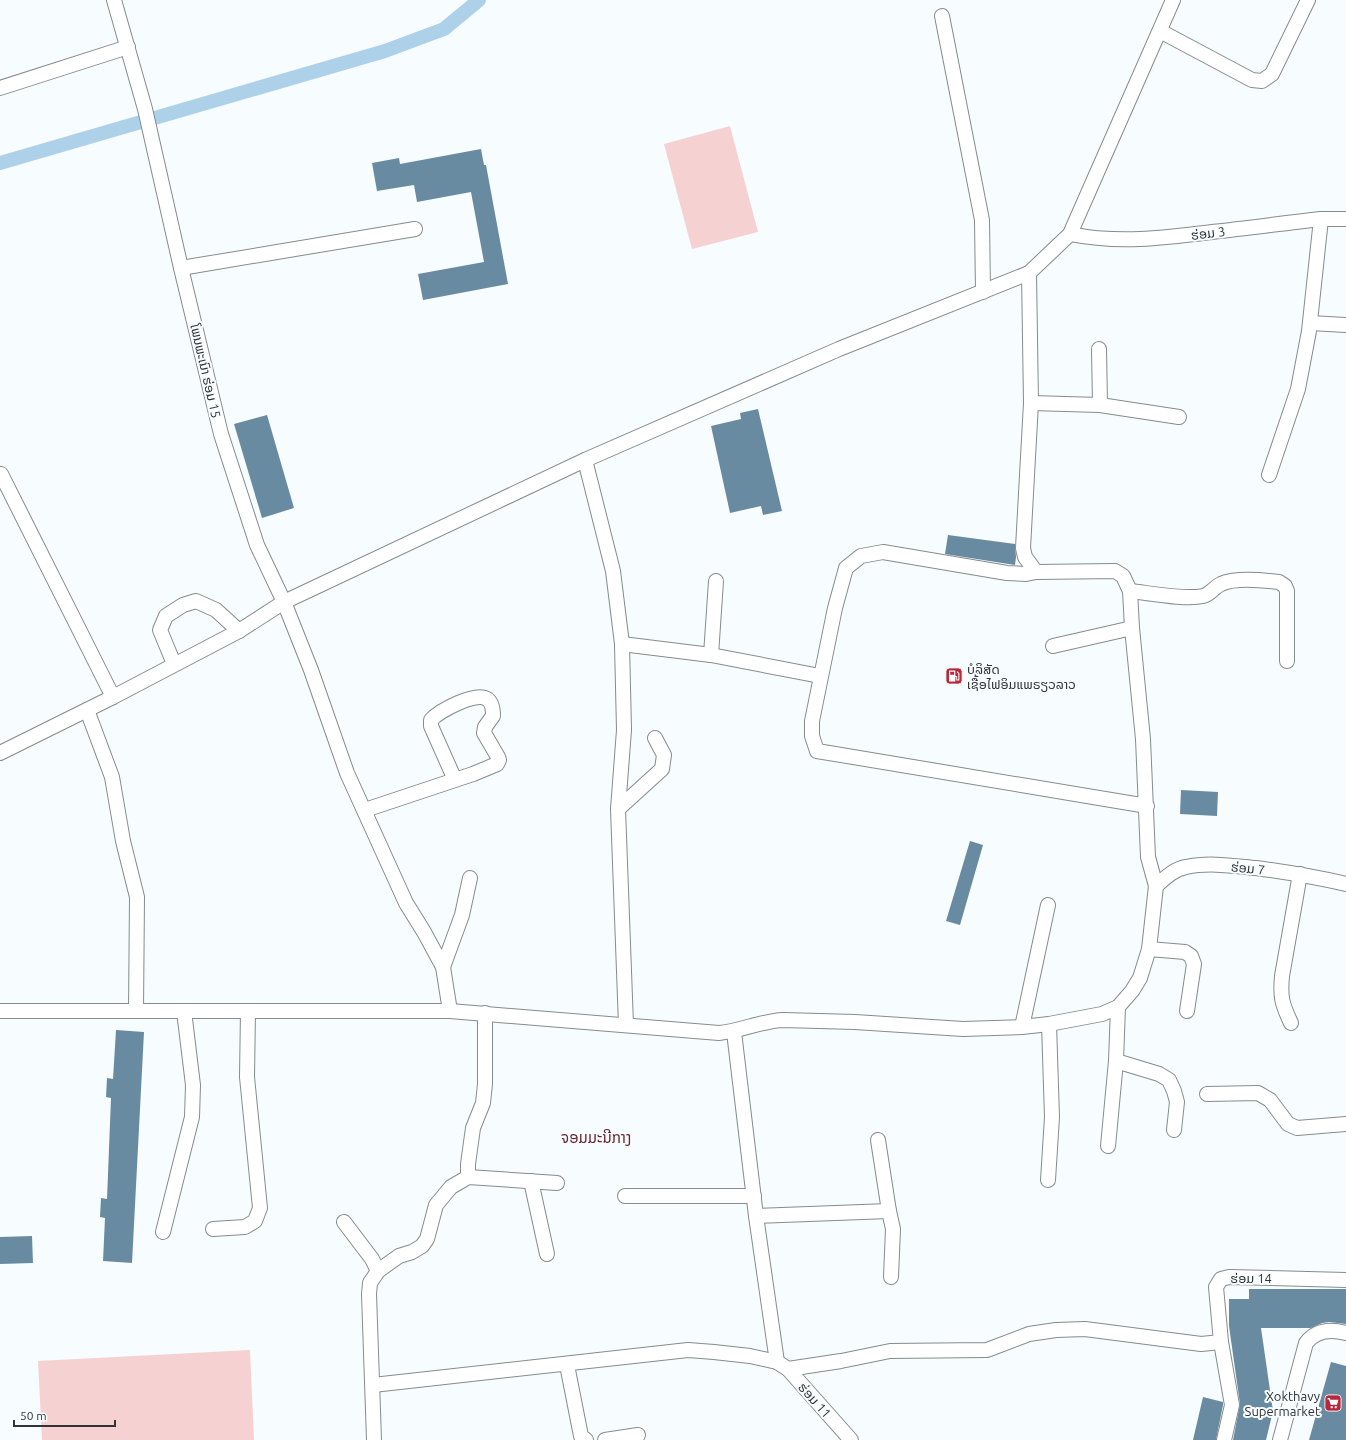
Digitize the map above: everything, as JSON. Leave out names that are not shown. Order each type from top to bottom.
[{"type":"street","points":[[0,88],[128,47],[114,0]]},
{"type":"street","points":[[0,752],[88,710],[239,631],[284,602],[585,460],[839,349],[1029,273],[1070,234],[1173,0]]},
{"type":"street","points":[[1160,31],[1252,80],[1262,81],[1272,74],[1308,0]]},
{"type":"street","points":[[942,16],[982,220],[983,292]]},
{"type":"street","name":"ໂພນພະເນົາ ຮ່ອມ 15","points":[[128,47],[145,109],[221,434],[257,545],[284,602],[311,670],[347,773],[406,903],[443,967]]},
{"type":"street","points":[[1269,474],[1298,389],[1310,323],[1321,219]]},
{"type":"street","name":"ຮ່ອມ 3","points":[[1070,234],[1092,239],[1157,239],[1321,219],[1346,219]]},
{"type":"street","points":[[181,268],[415,229]]},
{"type":"street","points":[[1029,273],[1030,403],[1023,548],[1025,557],[1036,572]]},
{"type":"street","points":[[1310,323],[1346,325]]},
{"type":"street","points":[[1100,350],[1100,405]]},
{"type":"street","points":[[1030,403],[1100,405],[1179,416]]},
{"type":"street","points":[[585,460],[612,571],[622,644],[624,730],[618,809],[626,1025]]},
{"type":"street","points":[[0,474],[113,697]]},
{"type":"street","points":[[0,1011],[450,1011],[719,1033],[734,1032],[771,1020],[855,1022],[963,1029],[1022,1027],[1048,1024],[1102,1014],[1118,1007],[1132,991],[1140,978],[1149,950],[1156,886],[1148,857],[1147,806],[1143,739],[1132,628],[1130,591],[1123,576],[1115,571],[1036,572],[1026,574],[1007,573],[883,552],[861,556],[846,568],[835,608],[812,721],[812,736],[817,751],[1147,806]]},
{"type":"street","points":[[1130,591],[1189,597],[1204,596],[1220,584],[1232,580],[1279,582],[1285,586],[1288,591],[1287,661]]},
{"type":"street","points":[[711,655],[716,581]]},
{"type":"street","points":[[174,664],[160,630],[166,616],[183,605],[196,601],[216,610],[239,631]]},
{"type":"street","points":[[1053,646],[1132,628]]},
{"type":"street","points":[[622,644],[711,655],[820,676]]},
{"type":"street","points":[[365,810],[455,780],[473,774],[497,764],[499,760],[498,757],[484,733],[493,716],[491,703],[482,697],[471,698],[436,714],[431,720],[431,726],[455,780]]},
{"type":"street","points":[[88,710],[112,777],[123,841],[137,897],[136,1010]]},
{"type":"street","points":[[618,809],[662,769],[664,755],[655,738]]},
{"type":"street","name":"ຮ່ອມ 7","points":[[1156,886],[1176,870],[1186,867],[1233,865],[1300,874],[1346,884]]},
{"type":"street","points":[[1292,1023],[1285,1010],[1280,993],[1300,874]]},
{"type":"street","points":[[450,1011],[443,967],[462,915],[470,878]]},
{"type":"street","points":[[1022,1027],[1048,905]]},
{"type":"street","points":[[1149,950],[1185,952],[1191,956],[1194,964],[1187,1012]]},
{"type":"street","points":[[1108,1146],[1116,1061],[1118,1007]]},
{"type":"street","points":[[163,1232],[192,1117],[193,1085],[184,1011]]},
{"type":"street","points":[[213,1229],[245,1226],[255,1220],[260,1208],[247,1077],[248,1011]]},
{"type":"street","points":[[468,1177],[468,1164],[473,1128],[483,1103],[485,1084],[485,1013]]},
{"type":"street","points":[[1048,1024],[1052,1117],[1048,1180]]},
{"type":"street","points":[[734,1032],[756,1216],[783,1366]]},
{"type":"street","points":[[1116,1061],[1159,1074],[1168,1080],[1174,1091],[1177,1102],[1174,1130]]},
{"type":"street","points":[[1207,1094],[1258,1093],[1270,1100],[1288,1124],[1298,1128],[1346,1124]]},
{"type":"street","points":[[878,1140],[893,1229],[891,1278]]},
{"type":"street","points":[[374,1440],[369,1294],[370,1283],[378,1271],[399,1256],[412,1252],[422,1246],[427,1239],[436,1205],[451,1187],[468,1177],[557,1183]]},
{"type":"street","points":[[531,1181],[547,1254]]},
{"type":"street","points":[[625,1196],[754,1196]]},
{"type":"street","points":[[756,1216],[889,1211]]},
{"type":"street","points":[[344,1222],[372,1259],[378,1271]]},
{"type":"street","name":"ຮ່ອມ 14","points":[[1221,1342],[1216,1287],[1221,1279],[1229,1277],[1346,1280]]},
{"type":"street","points":[[373,1385],[688,1350],[750,1356],[783,1366],[841,1361],[890,1351],[987,1350],[1029,1334],[1056,1330],[1084,1329],[1201,1344],[1221,1342],[1232,1405],[1224,1440]]},
{"type":"street","points":[[1280,1440],[1306,1343],[1316,1334],[1321,1332],[1336,1330],[1346,1332]]},
{"type":"street","points":[[568,1364],[581,1436],[586,1440]]},
{"type":"street","name":"ຮ່ອມ 11","points":[[783,1366],[846,1438]]},
{"type":"street","points":[[605,1440],[638,1435]]},
{"type":"shaded area","points":[[730,126],[758,232],[692,249],[664,144]]},
{"type":"shaded area","points":[[250,1350],[254,1440],[42,1440],[38,1361]]},
{"type":"building","points":[[481,149],[484,165],[486,165],[508,284],[423,300],[418,274],[484,262],[471,192],[417,202],[414,185],[377,191],[372,163],[399,158],[400,164]]},
{"type":"building","points":[[758,409],[782,511],[763,515],[761,506],[730,513],[711,426],[741,419],[740,413]]},
{"type":"building","points":[[267,415],[294,508],[262,518],[234,424]]},
{"type":"building","points":[[948,535],[1015,544],[1015,565],[945,554]]},
{"type":"building","points":[[1181,790],[1218,792],[1217,816],[1180,814]]},
{"type":"building","points":[[970,841],[983,845],[960,925],[946,921]]},
{"type":"building","points":[[116,1030],[144,1032],[132,1263],[103,1261],[105,1218],[100,1217],[101,1198],[107,1199],[111,1098],[106,1097],[107,1078],[113,1079]]},
{"type":"building","points":[[32,1236],[33,1263],[0,1264],[0,1237]]},
{"type":"building","points":[[1249,1289],[1346,1289],[1346,1324],[1329,1322],[1322,1323],[1311,1328],[1261,1328],[1273,1411],[1266,1440],[1233,1440],[1240,1404],[1229,1326],[1229,1299],[1249,1299]]},
{"type":"building","name":"Xokthavy Supermarket","points":[[1331,1362],[1346,1366],[1346,1440],[1309,1440]]},
{"type":"building","points":[[1203,1397],[1223,1402],[1216,1440],[1193,1440]]},
{"type":"waterway","points":[[0,163],[385,51],[444,29],[479,0]]},
{"type":"place","name":"ບໍລິສັດ ເຊື້ອໄຟອິມແພຣຽວລາວ","points":[[954,676]]},
{"type":"place","name":"Xokthavy Supermarket","points":[[1333,1403]]},
{"type":"district","name":"ຈອມມະນີກາງ","points":[[596,1137]]}]
